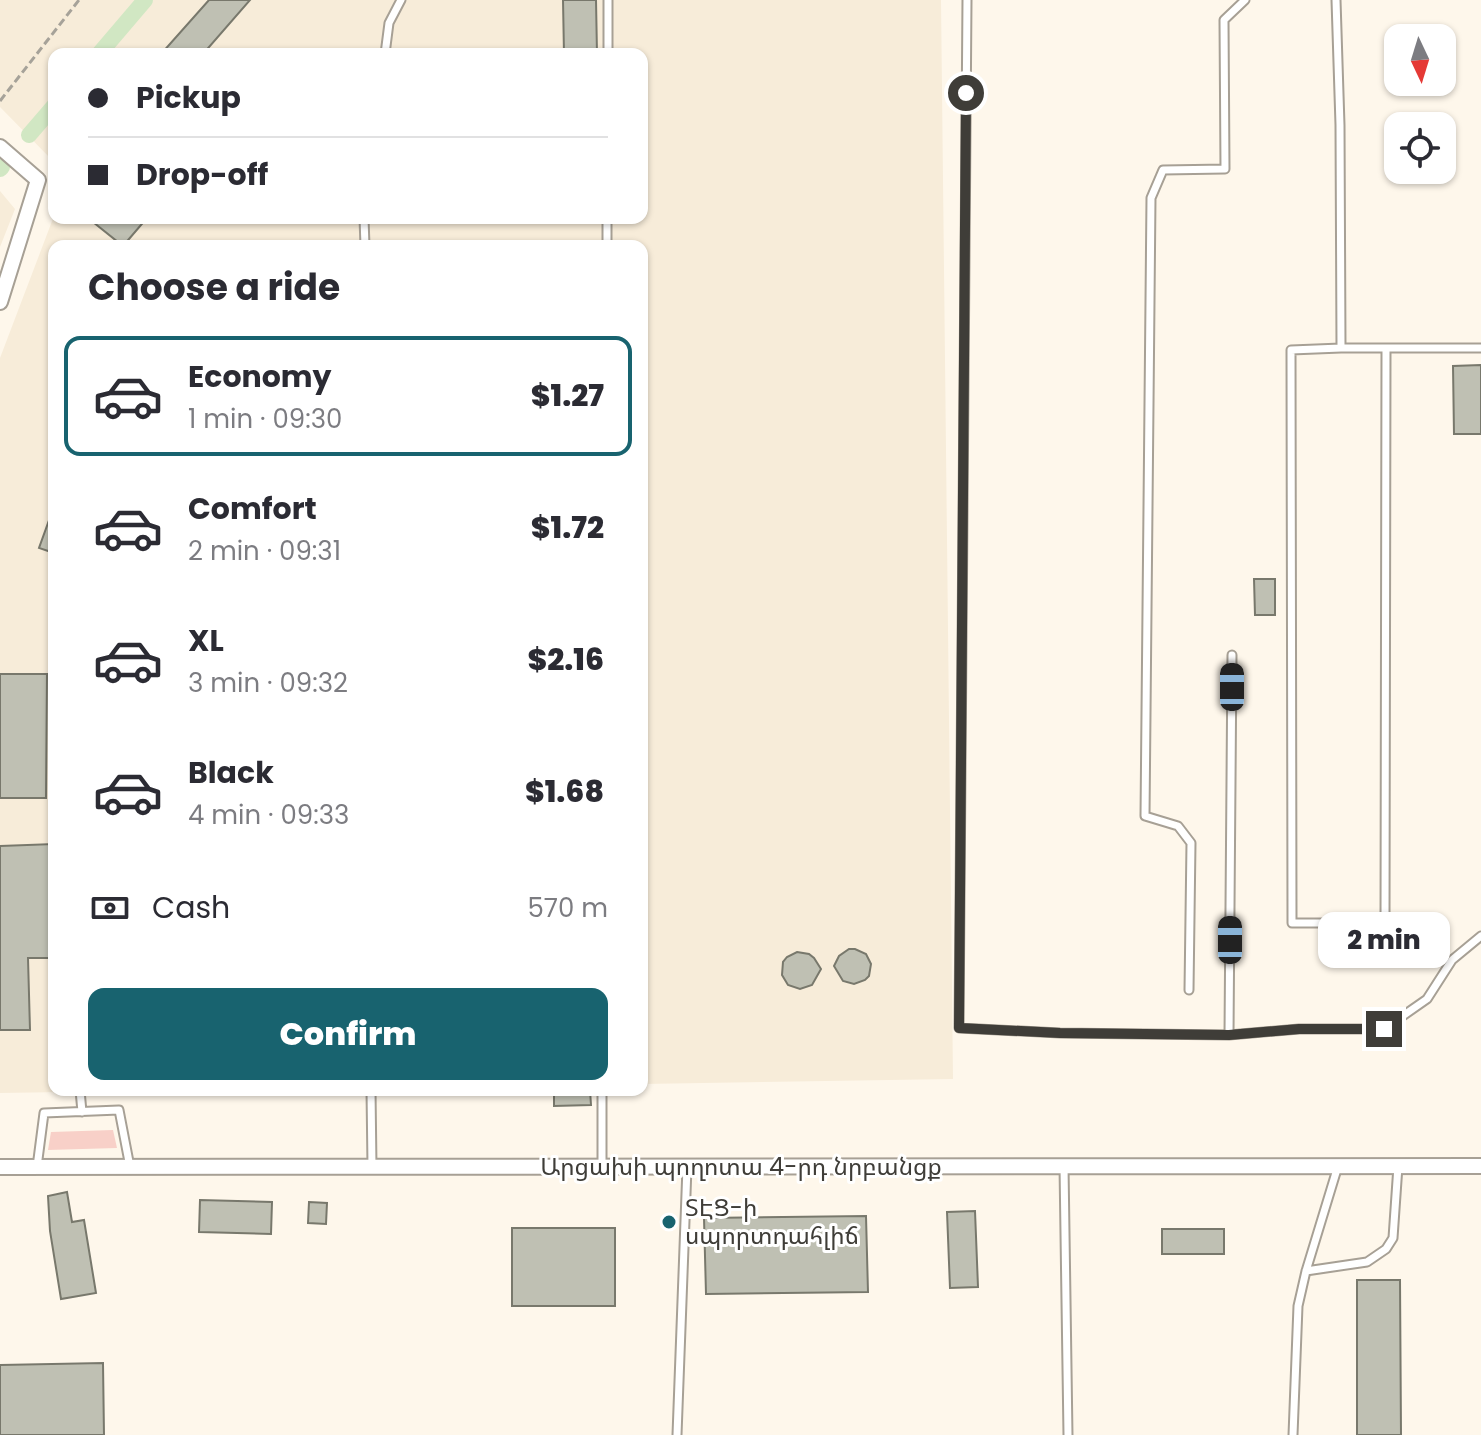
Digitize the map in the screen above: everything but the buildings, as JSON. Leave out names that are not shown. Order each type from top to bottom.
[{"type":"street","points":[[0,147],[38,180],[0,302]]},
{"type":"street","name":"Արցախի պողոտա 4-րդ նրբանցք","points":[[0,1167],[1481,1166]]},
{"type":"lane","points":[[386,48],[389,23],[401,0]]},
{"type":"lane","points":[[608,0],[608,48]]},
{"type":"lane","points":[[967,0],[959,1028],[1229,1035],[1299,1029],[1384,1029],[1427,999],[1452,960],[1481,936]]},
{"type":"lane","points":[[1189,990],[1191,843],[1178,826],[1145,816],[1151,198],[1163,170],[1225,169],[1224,20],[1245,0]]},
{"type":"lane","points":[[1336,0],[1341,348]]},
{"type":"lane","points":[[1386,348],[1385,923],[1292,923],[1291,350],[1341,348],[1386,348],[1481,348]]},
{"type":"lane","points":[[1229,1035],[1232,655]]},
{"type":"lane","points":[[81,1096],[82,1112]]},
{"type":"lane","points":[[371,1096],[372,1167]]},
{"type":"lane","points":[[602,1096],[602,1167]]},
{"type":"lane","points":[[37,1167],[44,1113],[119,1110],[130,1167]]},
{"type":"lane","points":[[1064,1166],[1068,1435]]},
{"type":"lane","points":[[1293,1435],[1298,1306],[1338,1166]]},
{"type":"lane","points":[[1306,1271],[1367,1262],[1386,1249],[1393,1238],[1398,1166]]},
{"type":"lane","points":[[677,1435],[687,1167]]},
{"type":"path","points":[[0,101],[79,0]]},
{"type":"shaded area","points":[[0,0],[941,0],[953,1079],[648,1084],[648,240],[48,240],[48,1092],[0,1093],[0,358],[51,224],[648,224],[648,48],[48,48],[48,156],[0,107]]},
{"type":"shaded area","points":[[0,191],[15,209],[0,247]]},
{"type":"shaded area","points":[[113,1130],[117,1148],[48,1150],[51,1132]]},
{"type":"waterway","points":[[104,48],[145,0]]},
{"type":"waterway","points":[[29,135],[48,113]]},
{"type":"place","name":"ՏԷՑ-ի սպորտդահլիճ","points":[[669,1222]]},
{"type":"route","points":[[966,93],[959,1028],[1229,1035],[1299,1029],[1384,1029]]}]
